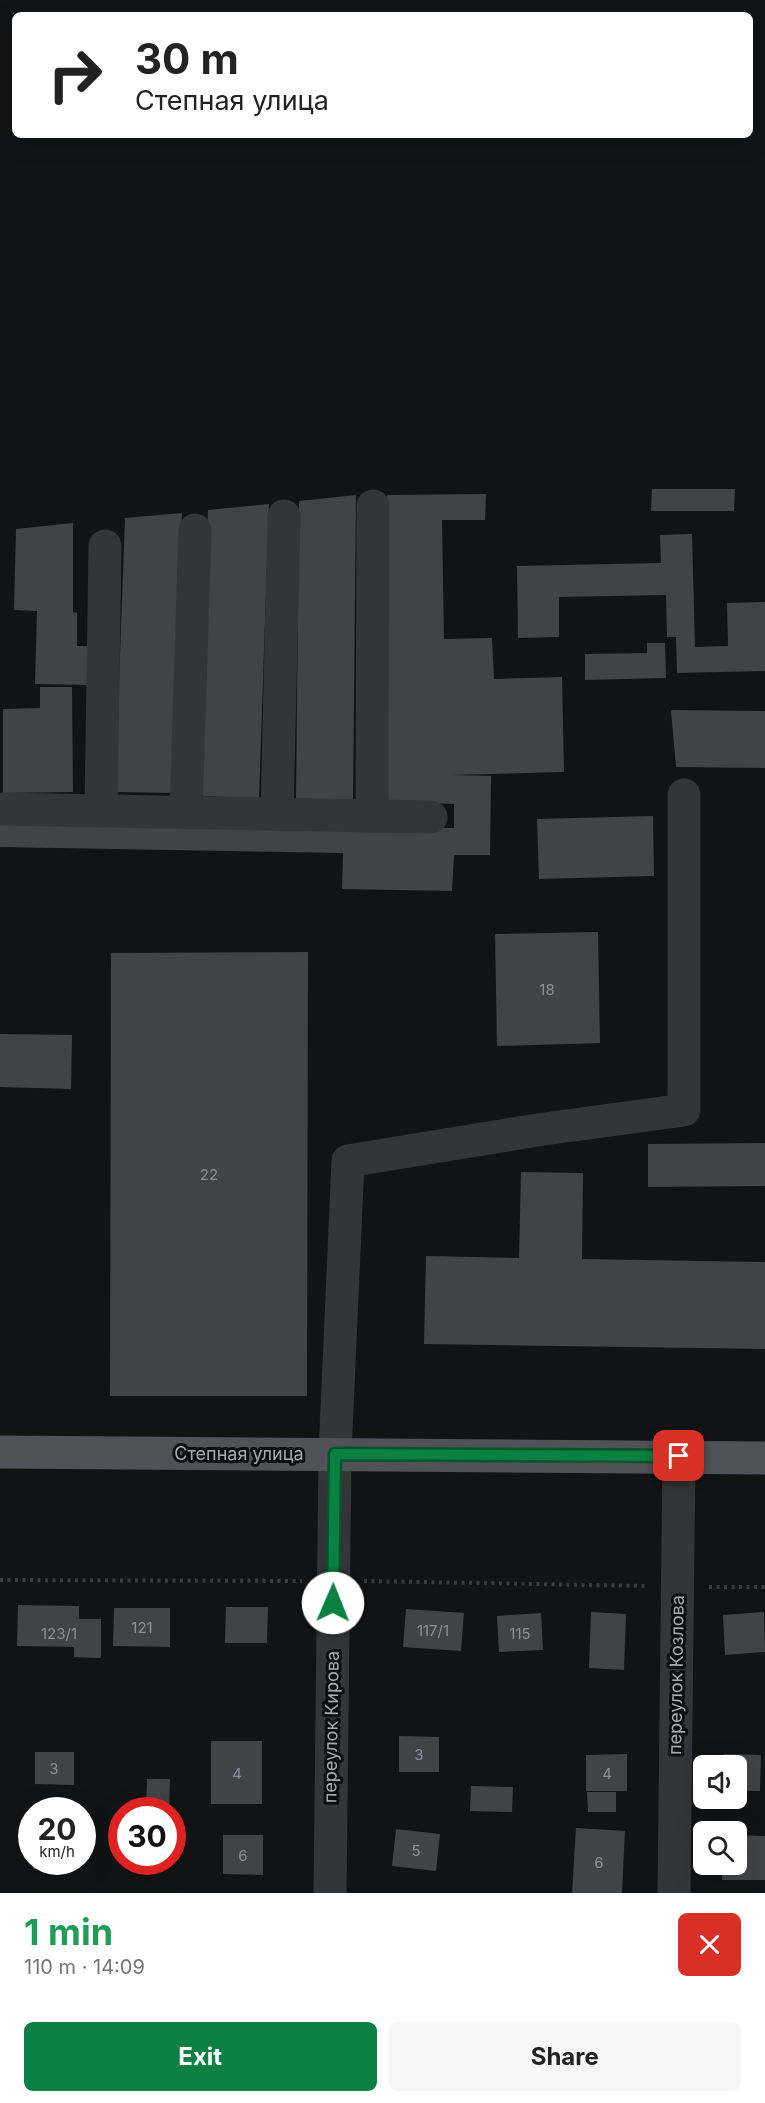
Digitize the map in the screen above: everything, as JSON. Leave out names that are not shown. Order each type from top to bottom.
[{"type":"main road","name":"Степная улица","points":[[0,1452],[765,1458]]},
{"type":"street","points":[[372,816],[373,506]]},
{"type":"street","points":[[277,814],[284,516]]},
{"type":"street","points":[[186,813],[195,530]]},
{"type":"street","points":[[101,810],[105,546]]},
{"type":"street","name":"переулок Кирова","points":[[330,1893],[335,1454],[348,1161],[537,1130],[684,1110],[684,795]]},
{"type":"street","points":[[0,809],[431,817]]},
{"type":"street","name":"переулок Козлова","points":[[674,1893],[679,1456]]},
{"type":"path","points":[[0,1580],[333,1581],[765,1587]]},
{"type":"building","points":[[652,489],[735,489],[734,511],[651,511]]},
{"type":"building","points":[[486,494],[485,520],[442,520],[444,639],[492,638],[494,679],[562,677],[564,772],[453,775],[491,776],[490,855],[454,855],[452,891],[342,889],[343,853],[0,847],[0,819],[454,828],[454,804],[383,801],[387,495]]},
{"type":"building","points":[[356,495],[353,800],[296,799],[299,501]]},
{"type":"building","points":[[269,504],[259,798],[198,796],[208,510]]},
{"type":"building","points":[[182,513],[173,793],[115,792],[125,518]]},
{"type":"building","points":[[73,523],[73,612],[77,613],[77,646],[90,646],[89,685],[35,684],[37,611],[14,610],[16,529]]},
{"type":"building","points":[[692,534],[695,647],[728,646],[727,603],[765,602],[765,671],[677,673],[676,637],[667,637],[666,595],[559,597],[559,637],[518,638],[517,566],[661,563],[660,535]]},
{"type":"building","points":[[647,643],[665,643],[666,678],[585,680],[585,654],[647,653]]},
{"type":"building","points":[[40,687],[72,687],[73,792],[3,793],[3,709],[40,708]]},
{"type":"building","points":[[671,710],[765,711],[765,768],[676,767]]},
{"type":"building","points":[[653,816],[654,876],[539,879],[537,819]]},
{"type":"building","points":[[598,932],[600,1043],[497,1046],[495,934]]},
{"type":"building","points":[[308,952],[307,1396],[110,1396],[111,953]]},
{"type":"building","points":[[0,1034],[72,1035],[71,1089],[0,1087]]},
{"type":"building","points":[[765,1143],[765,1186],[648,1187],[648,1144]]},
{"type":"building","points":[[521,1172],[583,1173],[582,1259],[765,1262],[765,1349],[424,1344],[426,1256],[519,1258]]},
{"type":"building","points":[[18,1605],[79,1606],[79,1619],[101,1619],[101,1658],[74,1657],[74,1647],[17,1646]]},
{"type":"building","points":[[226,1607],[268,1607],[267,1643],[225,1643]]},
{"type":"building","points":[[114,1608],[170,1608],[170,1647],[113,1646]]},
{"type":"building","points":[[406,1609],[464,1613],[461,1651],[403,1647]]},
{"type":"building","points":[[591,1612],[626,1614],[624,1670],[589,1668]]},
{"type":"building","points":[[764,1612],[765,1652],[725,1655],[723,1615]]},
{"type":"building","points":[[541,1613],[543,1650],[499,1652],[497,1616]]},
{"type":"building","points":[[399,1736],[439,1737],[439,1772],[399,1772]]},
{"type":"building","points":[[211,1741],[262,1741],[262,1804],[211,1804]]},
{"type":"building","points":[[35,1752],[74,1752],[74,1785],[35,1784]]},
{"type":"building","points":[[627,1754],[627,1791],[586,1791],[586,1755]]},
{"type":"building","points":[[724,1754],[761,1755],[760,1791],[747,1791],[747,1755]]},
{"type":"building","points":[[147,1779],[170,1779],[169,1797],[146,1797]]},
{"type":"building","points":[[471,1786],[513,1787],[512,1812],[470,1811]]},
{"type":"building","points":[[587,1792],[616,1792],[616,1812],[588,1812]]},
{"type":"building","points":[[576,1828],[625,1831],[622,1893],[572,1893]]},
{"type":"building","points":[[396,1829],[440,1834],[436,1871],[392,1866]]},
{"type":"building","points":[[223,1835],[263,1835],[263,1875],[223,1874]]},
{"type":"building","points":[[747,1835],[765,1836],[765,1880],[722,1880],[722,1875],[747,1875]]},
{"type":"route","points":[[333,1603],[335,1454],[679,1456]]}]
